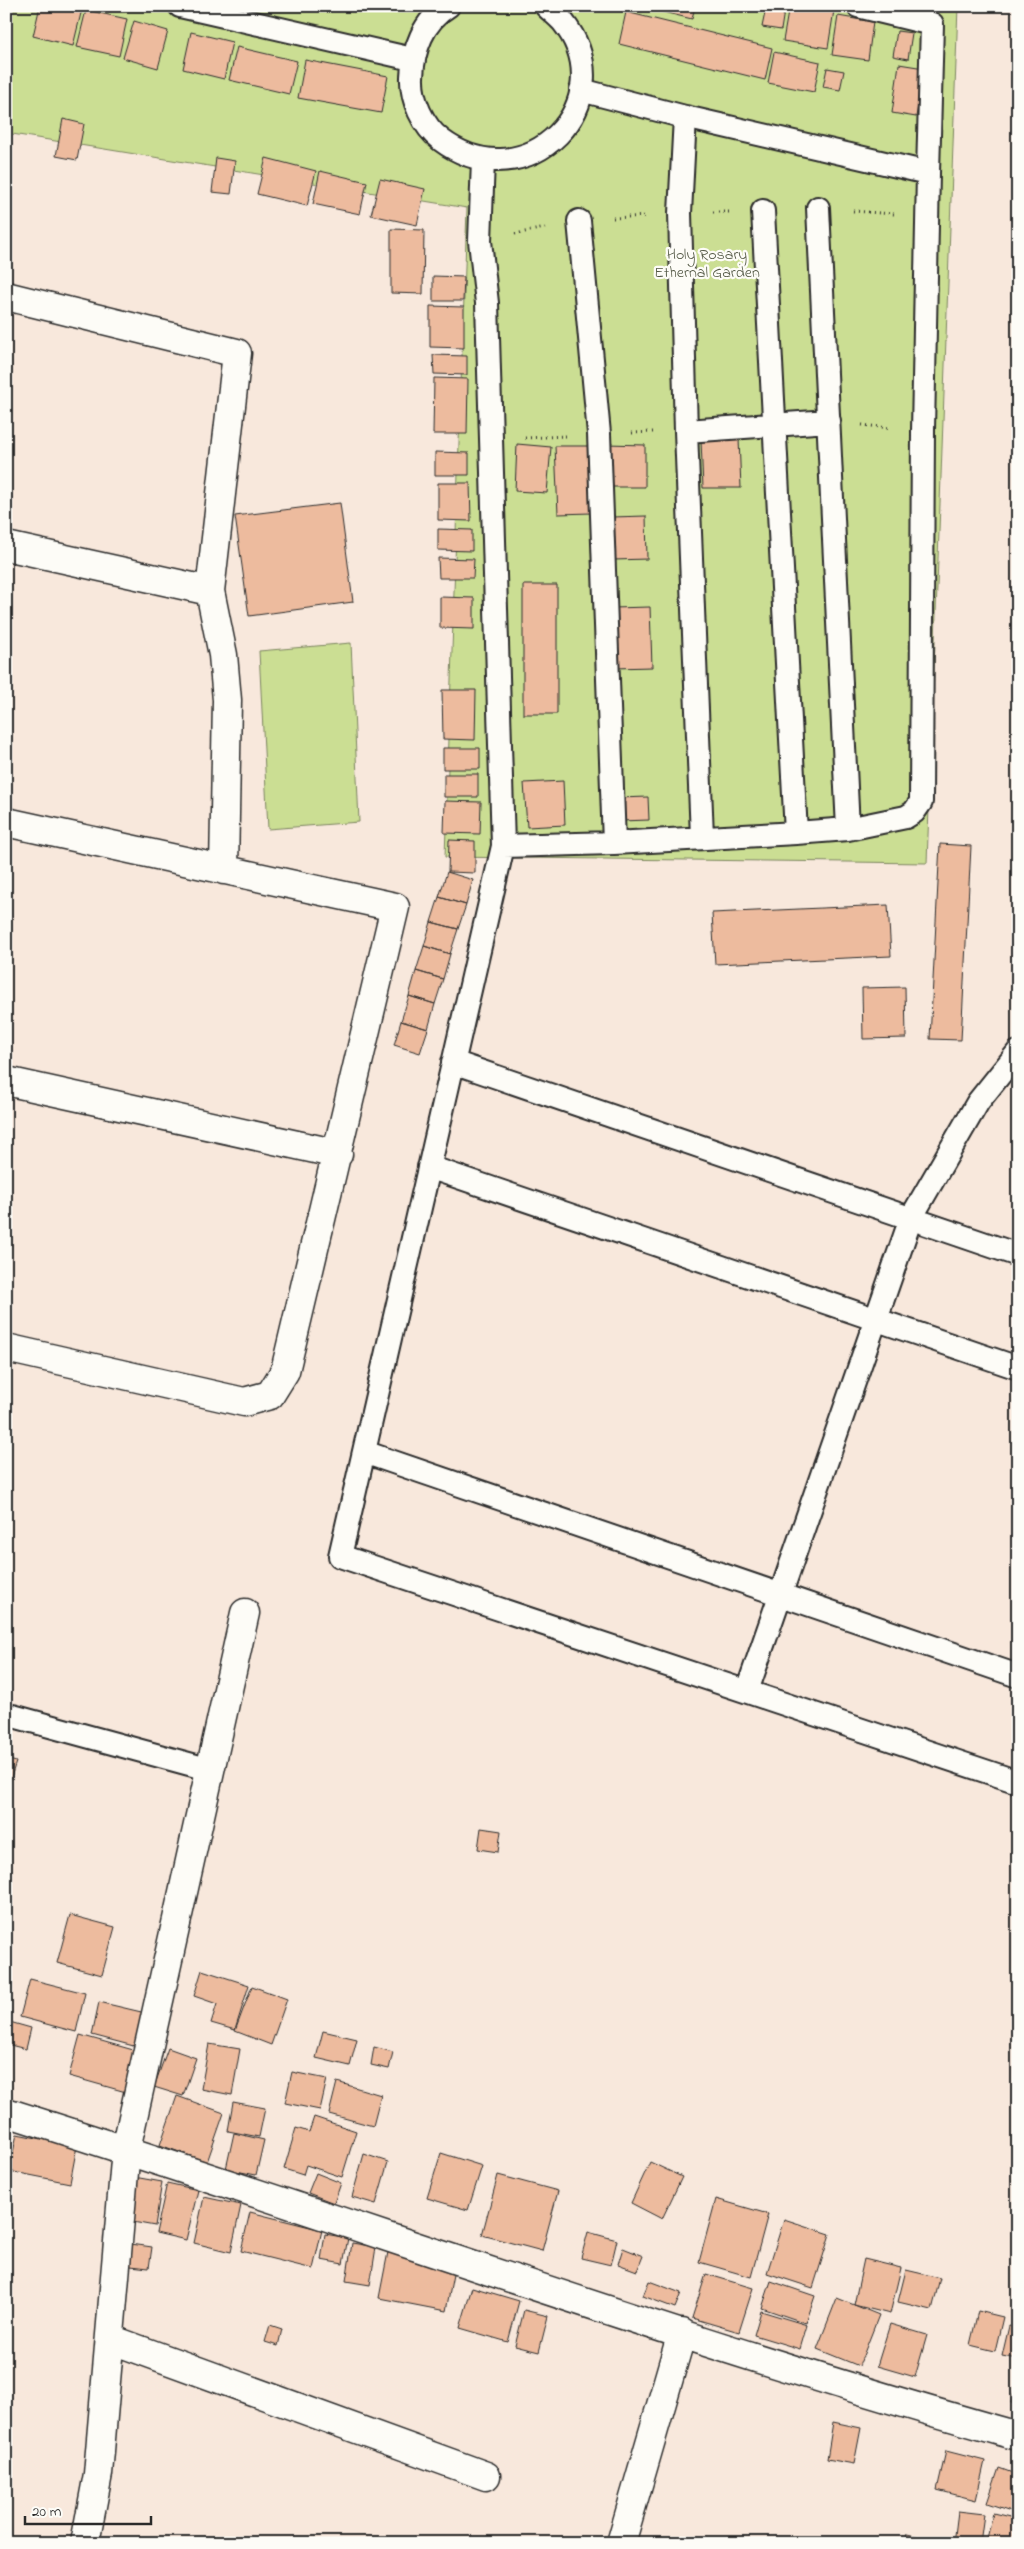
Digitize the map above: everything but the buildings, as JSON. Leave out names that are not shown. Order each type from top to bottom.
[{"type":"street","points":[[6,296],[237,353],[210,591],[223,655],[227,700],[224,870]]},
{"type":"street","points":[[6,546],[210,591]]},
{"type":"street","points":[[6,822],[395,907],[338,1154],[285,1371],[270,1395],[244,1402],[6,1348]]},
{"type":"street","points":[[6,1081],[338,1154]]},
{"type":"street","points":[[86,2543],[98,2474],[126,2149],[245,1613]]},
{"type":"street","points":[[6,2112],[126,2149],[682,2334],[909,2406],[1018,2436]]},
{"type":"street","points":[[621,2543],[682,2334]]},
{"type":"street","points":[[110,2339],[486,2476]]},
{"type":"lane","points":[[180,6],[412,59]]},
{"type":"lane","points":[[448,6],[441,10],[422,32],[412,59],[412,86],[419,113],[435,135],[457,152],[483,160],[510,160],[536,153],[558,137],[573,115],[581,90],[582,65],[575,42],[562,21],[546,6]]},
{"type":"lane","points":[[503,846],[614,843],[848,829],[906,817],[914,812],[920,802],[923,431],[932,24],[858,6]]},
{"type":"lane","points":[[581,90],[685,117],[928,173]]},
{"type":"lane","points":[[685,117],[680,213],[686,431],[702,837]]},
{"type":"lane","points":[[483,160],[480,241],[487,303],[503,846],[340,1556],[1018,1782]]},
{"type":"lane","points":[[818,208],[848,829]]},
{"type":"lane","points":[[763,211],[796,833]]},
{"type":"lane","points":[[579,221],[599,434],[614,843]]},
{"type":"lane","points":[[686,431],[829,421]]},
{"type":"lane","points":[[747,1691],[878,1320],[911,1218],[978,1102],[1018,1052]]},
{"type":"lane","points":[[453,1062],[1018,1254]]},
{"type":"lane","points":[[429,1167],[1018,1368]]},
{"type":"lane","points":[[364,1452],[1018,1676]]},
{"type":"lane","points":[[13,1716],[211,1770]]},
{"type":"path","points":[[829,421],[923,431]]},
{"type":"green space","name":"Holy Rosary Ethernal Garden","points":[[6,6],[958,6],[927,863],[445,857],[467,208],[6,133]]},
{"type":"green space","points":[[351,643],[359,822],[268,829],[259,651]]}]
